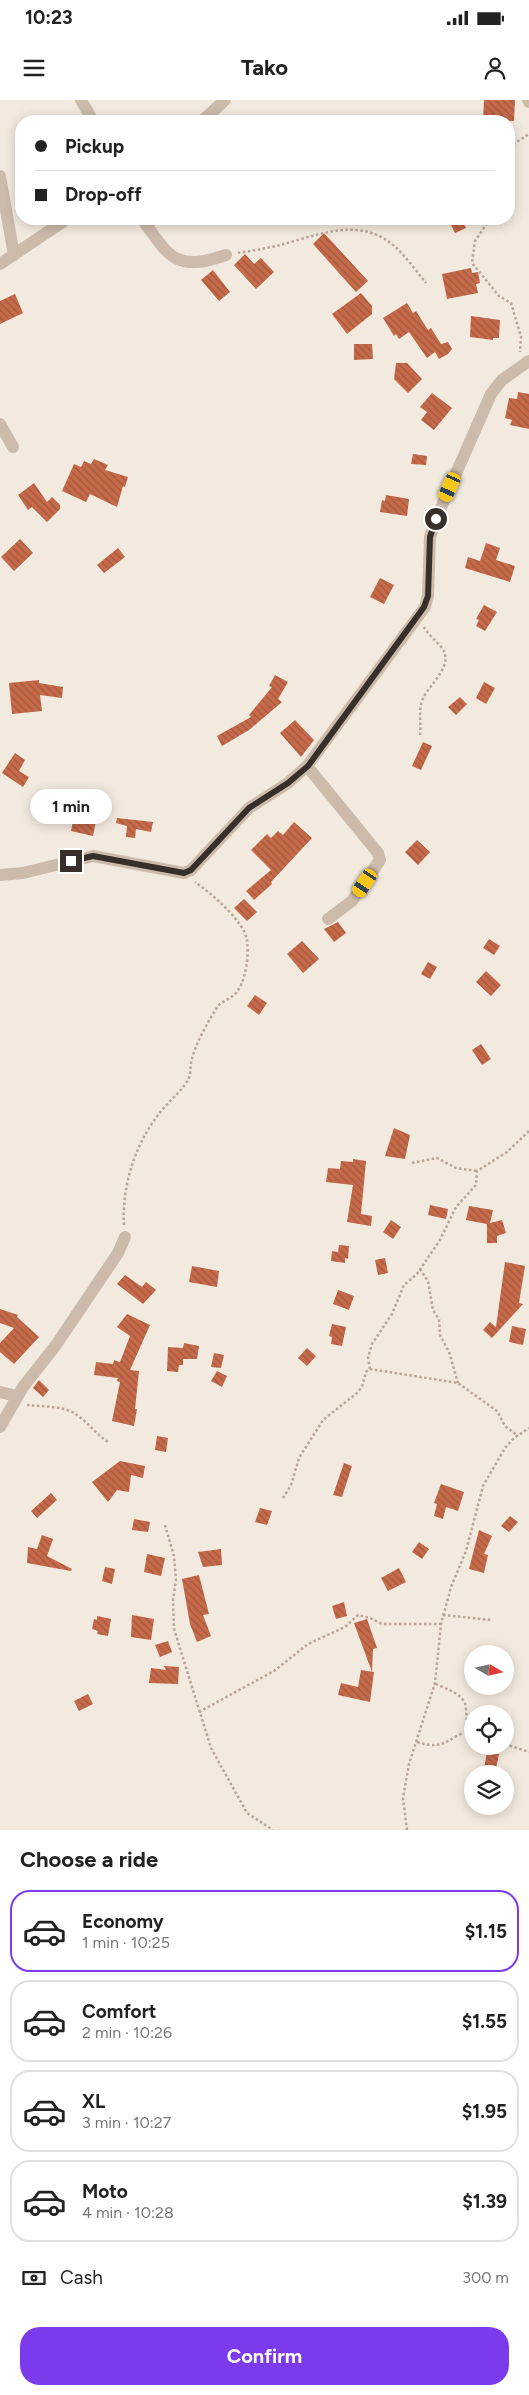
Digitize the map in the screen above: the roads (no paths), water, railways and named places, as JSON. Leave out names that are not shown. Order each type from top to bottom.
[{"type":"street","points":[[82,100],[90,115]]},
{"type":"street","points":[[209,115],[225,100]]},
{"type":"street","points":[[0,176],[14,255]]},
{"type":"street","points":[[0,264],[58,225]]},
{"type":"street","points":[[147,225],[171,257],[185,263],[198,263],[226,255]]},
{"type":"street","points":[[0,875],[23,873],[93,856],[184,873],[191,870],[249,808],[288,783],[308,766],[422,610],[428,596],[430,537],[436,519],[491,394],[502,380],[524,363]]},
{"type":"street","points":[[0,424],[13,447]]},
{"type":"street","points":[[308,766],[378,853],[380,860],[357,894],[328,920]]},
{"type":"street","points":[[0,1427],[15,1399],[56,1345],[118,1253],[125,1237]]},
{"type":"street","points":[[0,1392],[15,1399]]}]
